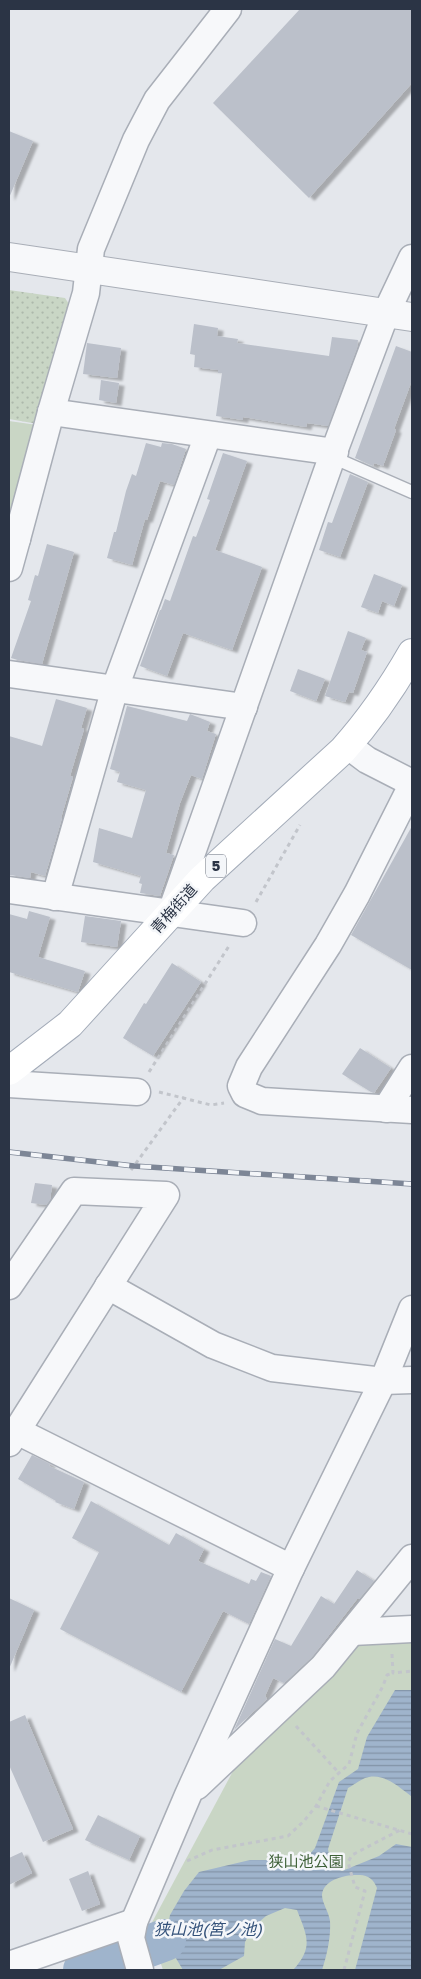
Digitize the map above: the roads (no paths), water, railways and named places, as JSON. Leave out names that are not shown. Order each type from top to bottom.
[{"type":"main road","name":"青梅街道","points":[[9,1071],[70,1024],[171,912],[230,852],[347,745],[362,729],[384,698],[412,653]]},
{"type":"street","points":[[9,568],[13,538],[86,293],[91,249],[136,140],[157,100],[228,9]]},
{"type":"street","points":[[9,257],[399,315]]},
{"type":"street","points":[[171,912],[334,454],[399,315],[412,258]]},
{"type":"street","points":[[51,412],[334,454]]},
{"type":"street","points":[[55,897],[115,688],[208,435]]},
{"type":"street","points":[[9,674],[244,707]]},
{"type":"street","points":[[347,745],[367,760],[412,784],[389,834],[357,894],[328,945],[244,1076],[241,1086],[245,1094],[262,1101],[412,1110]]},
{"type":"street","points":[[9,890],[243,923]]},
{"type":"street","points":[[386,1109],[412,1068]]},
{"type":"street","points":[[9,1084],[137,1092]]},
{"type":"street","points":[[9,1286],[74,1192],[166,1195],[13,1437],[291,1568]]},
{"type":"street","points":[[108,1286],[213,1345],[272,1368],[384,1381],[412,1380]]},
{"type":"street","points":[[140,1970],[132,1930],[188,1795],[291,1568],[384,1381],[412,1310]]},
{"type":"street","points":[[188,1795],[323,1667],[412,1558]]},
{"type":"street","points":[[352,1632],[412,1627]]},
{"type":"street","points":[[9,1965],[132,1930]]},
{"type":"lane","points":[[334,454],[412,492]]},
{"type":"water","name":"狭山池(筥ノ池)","points":[[395,1690],[412,1690],[412,1799],[411,1796],[397,1785],[381,1777],[369,1777],[358,1782],[348,1788],[328,1849],[331,1867],[342,1871],[379,1856],[396,1844],[412,1847],[412,1970],[355,1970],[377,1888],[368,1877],[355,1875],[331,1881],[323,1890],[322,1898],[330,1927],[326,1958],[322,1970],[293,1970],[304,1955],[307,1941],[297,1910],[285,1908],[266,1916],[253,1927],[245,1942],[244,1956],[219,1970],[183,1970],[165,1940],[170,1915],[184,1891],[199,1872],[250,1860],[299,1860],[309,1855],[315,1848],[339,1782],[358,1769],[367,1737]]},
{"type":"waterway","points":[[84,1970],[165,1940]]},
{"type":"railway","points":[[9,1152],[134,1166],[412,1184]]},
{"type":"park label","name":"狭山池公園","points":[[306,1862]]}]
